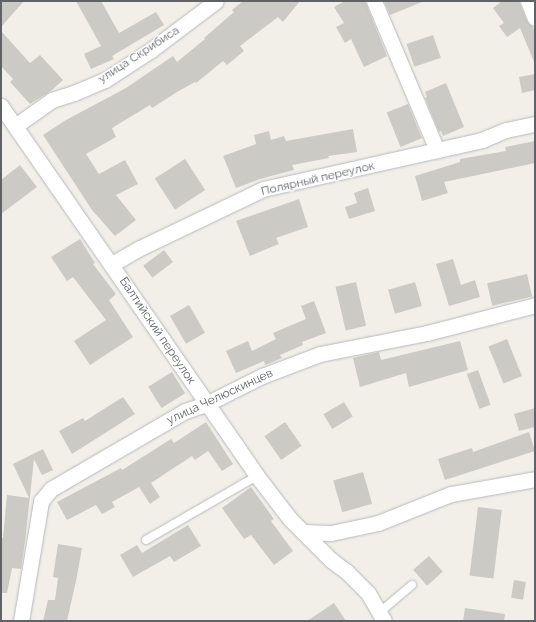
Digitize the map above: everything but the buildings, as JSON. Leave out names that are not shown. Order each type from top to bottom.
[{"type":"street","name":"улица Скрибиса","points":[[15,126],[52,100],[105,80],[151,50],[216,1]]},
{"type":"street","points":[[374,1],[437,150]]},
{"type":"street","points":[[528,1],[535,18]]},
{"type":"street","name":"Балтийский переулок","points":[[1,106],[112,264],[206,404],[257,476],[290,519],[368,593],[382,616]]},
{"type":"street","name":"Полярный переулок","points":[[112,264],[140,248],[263,189],[482,140],[506,130],[535,124]]},
{"type":"street","name":"улица Челюскинцев","points":[[21,621],[41,501],[51,490],[186,411],[206,404],[262,376],[320,354],[428,333],[535,305]]},
{"type":"street","points":[[303,532],[330,533],[378,523],[451,494],[535,479]]},
{"type":"lane","points":[[146,540],[257,476]]},
{"type":"lane","points":[[382,616],[412,585]]}]
